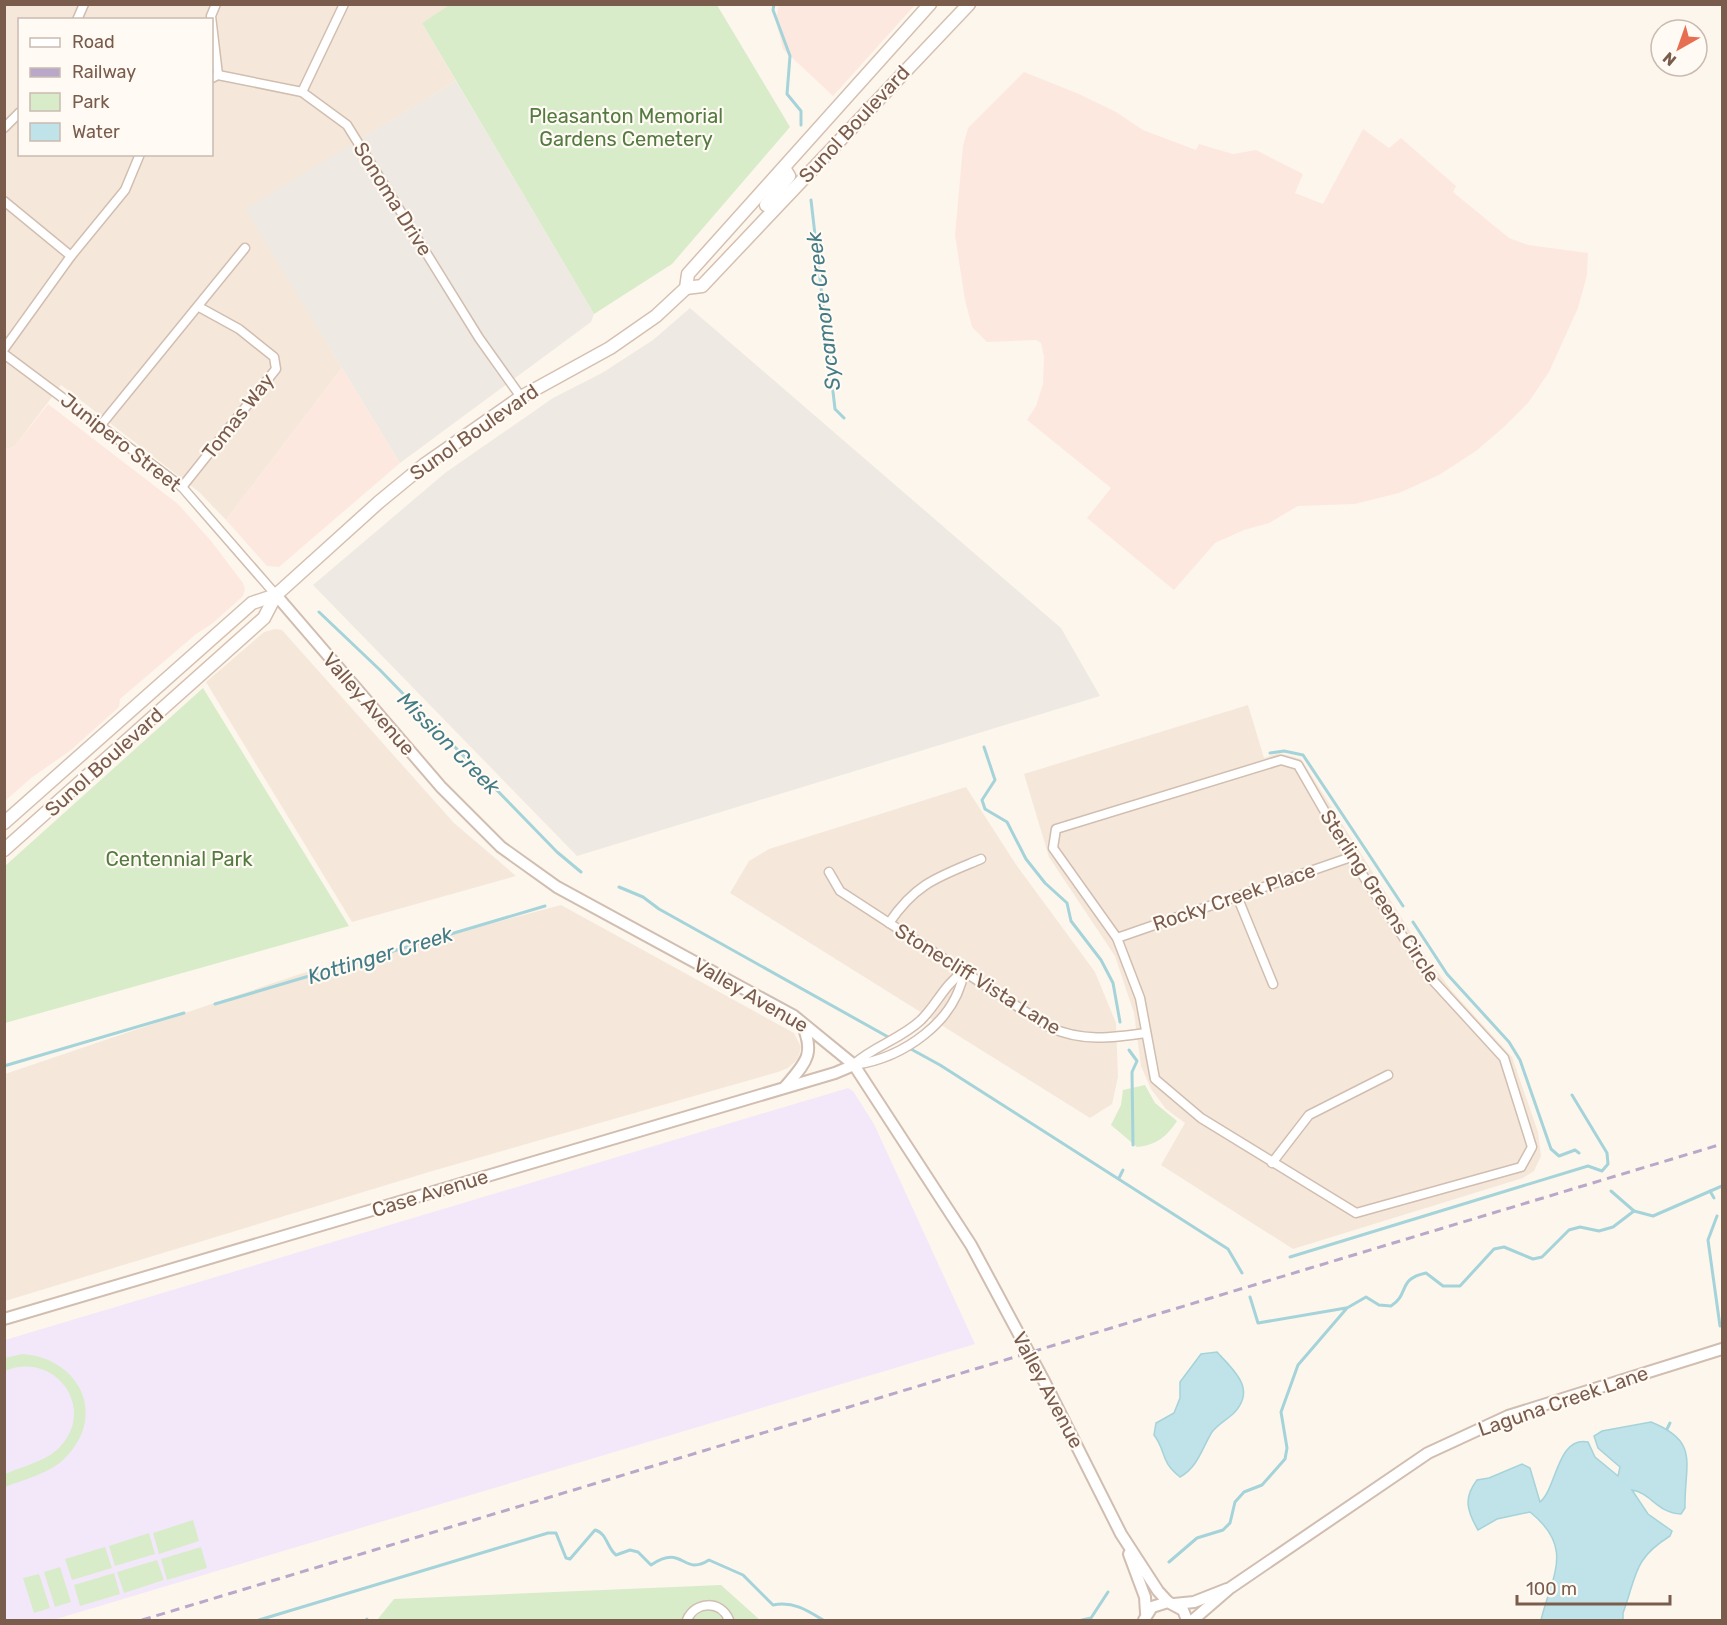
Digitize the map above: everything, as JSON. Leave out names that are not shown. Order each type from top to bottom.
[{"type":"main road","name":"Sunol Boulevard","points":[[686,288],[688,274],[930,4]]},
{"type":"main road","name":"Sunol Boulevard","points":[[5,850],[264,618],[276,595],[402,482],[521,397],[635,332],[686,288],[702,286],[969,4]]},
{"type":"main road","points":[[739,245],[753,219],[787,182],[789,176],[784,168]]},
{"type":"main road","name":"Sunol Boulevard","points":[[4,823],[252,603],[276,595]]},
{"type":"street","points":[[78,18],[84,4]]},
{"type":"street","points":[[211,18],[216,4]]},
{"type":"street","points":[[302,92],[344,4]]},
{"type":"street","points":[[213,46],[215,77]]},
{"type":"street","name":"Sonoma Drive","points":[[215,77],[302,92],[347,125],[479,338],[521,397]]},
{"type":"street","points":[[4,128],[18,114]]},
{"type":"street","points":[[4,349],[71,256],[124,190],[139,156]]},
{"type":"street","points":[[4,201],[71,256]]},
{"type":"street","points":[[101,425],[199,307],[244,248]]},
{"type":"street","name":"Tomas Way","points":[[182,487],[276,369],[274,357],[239,329],[199,307]]},
{"type":"street","name":"Junipero Street","points":[[4,354],[182,487],[276,595]]},
{"type":"street","name":"Valley Avenue","points":[[276,595],[441,787],[501,847],[557,887],[801,1021],[854,1065],[971,1245],[1043,1379],[1121,1534],[1158,1592],[1183,1610],[1187,1620]]},
{"type":"street","name":"Sterling Greens Circle","points":[[1281,760],[1298,765],[1351,857],[1428,975],[1504,1058],[1532,1148],[1521,1167],[1356,1213],[1202,1119],[1155,1079],[1140,998],[1117,938],[1053,848],[1056,829],[1281,760]]},
{"type":"street","name":"Rocky Creek Place","points":[[1117,938],[1351,857]]},
{"type":"street","points":[[889,923],[904,901],[921,886],[981,859]]},
{"type":"street","name":"Stonecliff Vista Lane","points":[[829,872],[840,891],[1049,1027],[1066,1035],[1084,1039],[1146,1033]]},
{"type":"street","points":[[1237,896],[1273,984]]},
{"type":"street","name":"Case Avenue","points":[[4,1319],[836,1073],[854,1065],[875,1048],[922,1019],[948,983],[964,971]]},
{"type":"street","name":"Case Avenue","points":[[854,1065],[875,1062],[934,1028],[949,1010],[961,990],[964,971]]},
{"type":"street","points":[[785,1088],[803,1066],[810,1050],[810,1040],[801,1021]]},
{"type":"street","points":[[1272,1162],[1309,1115],[1388,1076]]},
{"type":"street","name":"Laguna Creek Lane","points":[[1193,1620],[1230,1588],[1428,1453],[1457,1438],[1508,1416],[1722,1348]]},
{"type":"street","name":"Valley Avenue","points":[[1121,1534],[1145,1597],[1145,1617]]},
{"type":"street","name":"Laguna Creek Lane","points":[[1145,1617],[1159,1603],[1194,1602],[1230,1588]]},
{"type":"street","points":[[687,1620],[694,1610],[707,1605],[721,1609],[729,1620]]},
{"type":"shaded area","points":[[779,4],[915,5],[833,96],[783,49],[776,20]]},
{"type":"shaded area","points":[[5,5],[451,5],[422,23],[456,81],[246,209],[342,368],[226,520],[199,492],[61,385],[15,446],[5,450]]},
{"type":"shaded area","points":[[1024,72],[1116,112],[1143,130],[1196,150],[1199,144],[1233,154],[1256,150],[1303,174],[1295,193],[1323,204],[1363,129],[1389,148],[1401,138],[1456,186],[1453,192],[1509,238],[1528,245],[1588,253],[1587,275],[1578,308],[1549,372],[1528,403],[1504,427],[1476,451],[1439,475],[1399,493],[1355,504],[1298,506],[1269,523],[1244,530],[1215,543],[1174,590],[1087,518],[1111,488],[1027,420],[1036,406],[1043,384],[1044,357],[1041,343],[1036,340],[987,342],[972,327],[965,300],[955,235],[963,146],[968,128]]},
{"type":"shaded area","points":[[456,81],[594,314],[591,322],[400,463],[245,209]]},
{"type":"shaded area","points":[[690,308],[1061,628],[1100,696],[577,856],[313,585],[445,473],[553,398],[602,373],[653,340]]},
{"type":"shaded area","points":[[342,368],[400,463],[279,567],[267,566],[226,520]]},
{"type":"shaded area","points":[[48,404],[178,504],[211,541],[243,583],[245,589],[243,596],[213,623],[196,634],[120,699],[119,707],[71,750],[31,778],[5,801],[5,450],[15,446]]},
{"type":"shaded area","points":[[282,630],[454,823],[516,876],[352,922],[206,682],[264,632]]},
{"type":"shaded area","points":[[1248,705],[1264,758],[1279,753],[1301,759],[1427,958],[1452,991],[1512,1057],[1538,1132],[1541,1156],[1534,1171],[1523,1178],[1293,1249],[1161,1165],[1185,1123],[1166,1109],[1151,1089],[1141,1066],[1134,1013],[1115,956],[1049,857],[1024,774]]},
{"type":"shaded area","points":[[966,787],[1017,866],[1095,972],[1116,1023],[1118,1077],[1112,1104],[1090,1118],[730,893],[749,861],[769,849]]},
{"type":"shaded area","points":[[561,905],[794,1033],[801,1047],[798,1059],[788,1068],[778,1072],[429,1172],[5,1301],[5,1074],[303,973]]},
{"type":"shaded area","points":[[848,1088],[853,1091],[874,1124],[975,1344],[53,1620],[5,1620],[5,1340]]},
{"type":"green space","name":"Pleasanton Memorial Gardens Cemetery","points":[[451,4],[717,5],[790,127],[672,264],[594,314],[422,23]]},
{"type":"green space","name":"Centennial Park","points":[[203,688],[349,926],[5,1023],[5,866]]},
{"type":"green space","points":[[1145,1085],[1155,1103],[1177,1121],[1160,1139],[1137,1147],[1111,1125],[1121,1105],[1123,1090]]},
{"type":"green space","points":[[22,1354],[41,1357],[58,1365],[71,1376],[80,1390],[85,1406],[85,1422],[79,1439],[61,1462],[38,1475],[5,1487],[5,1474],[40,1460],[59,1448],[70,1433],[74,1417],[72,1401],[65,1387],[54,1376],[40,1369],[23,1367],[5,1371],[5,1358]]},
{"type":"green space","points":[[193,1520],[199,1541],[159,1554],[153,1533]]},
{"type":"green space","points":[[149,1533],[155,1554],[115,1566],[109,1546]]},
{"type":"green space","points":[[105,1547],[112,1568],[72,1580],[65,1559]]},
{"type":"green space","points":[[201,1547],[207,1568],[167,1580],[161,1559]]},
{"type":"green space","points":[[157,1560],[164,1580],[124,1593],[117,1572]]},
{"type":"green space","points":[[60,1567],[71,1602],[55,1607],[44,1572]]},
{"type":"green space","points":[[114,1573],[120,1594],[80,1606],[74,1585]]},
{"type":"green space","points":[[39,1574],[50,1608],[34,1613],[23,1578]]},
{"type":"green space","points":[[721,1585],[760,1620],[377,1620],[394,1599]]},
{"type":"water","points":[[1217,1352],[1236,1373],[1243,1388],[1243,1396],[1233,1414],[1212,1432],[1191,1468],[1180,1477],[1169,1466],[1154,1435],[1156,1423],[1174,1413],[1180,1398],[1180,1382],[1201,1354]]},
{"type":"water","points":[[1651,1422],[1667,1430],[1683,1446],[1687,1467],[1685,1508],[1681,1514],[1673,1513],[1632,1490],[1648,1514],[1672,1531],[1670,1536],[1649,1552],[1643,1560],[1634,1578],[1623,1620],[1541,1620],[1556,1563],[1556,1550],[1552,1538],[1544,1525],[1530,1512],[1497,1519],[1478,1530],[1468,1505],[1473,1487],[1477,1480],[1489,1478],[1522,1464],[1530,1468],[1540,1502],[1546,1495],[1564,1455],[1578,1442],[1588,1442],[1595,1457],[1618,1476],[1620,1467],[1598,1448],[1594,1436],[1602,1431]]},
{"type":"waterway","name":"Sycamore Creek","points":[[774,4],[773,10],[790,56],[787,94],[801,111],[801,125]]},
{"type":"waterway","name":"Sycamore Creek","points":[[811,200],[835,409],[844,418]]},
{"type":"waterway","name":"Mission Creek","points":[[319,612],[380,670],[557,852],[581,872]]},
{"type":"waterway","name":"Sycamore Creek","points":[[984,747],[995,780],[982,800],[985,809],[1007,822],[1026,859],[1045,883],[1067,903],[1071,921],[1101,960],[1113,983],[1120,1022]]},
{"type":"waterway","points":[[1270,753],[1284,751],[1303,755],[1403,906]]},
{"type":"waterway","points":[[619,887],[643,897],[659,909],[890,1038]]},
{"type":"waterway","name":"Kottinger Creek","points":[[215,1004],[545,906]]},
{"type":"waterway","points":[[1413,922],[1447,974],[1509,1042],[1520,1060],[1551,1149],[1559,1156],[1575,1150],[1579,1153]]},
{"type":"waterway","name":"Kottinger Creek","points":[[4,1066],[184,1013]]},
{"type":"waterway","points":[[909,1048],[940,1065],[1228,1249],[1242,1273]]},
{"type":"waterway","name":"Sycamore Creek","points":[[1129,1050],[1137,1061],[1132,1072],[1133,1145]]},
{"type":"waterway","points":[[1290,1257],[1588,1166],[1602,1171],[1608,1164],[1607,1153],[1572,1095]]},
{"type":"waterway","name":"Sycamore Creek","points":[[1119,1178],[1123,1170]]},
{"type":"waterway","points":[[1169,1562],[1197,1538],[1223,1530],[1230,1523],[1235,1502],[1244,1492],[1262,1485],[1285,1459],[1287,1448],[1281,1412],[1298,1365],[1347,1308],[1366,1297],[1379,1305],[1391,1306],[1400,1297],[1411,1279],[1426,1273],[1443,1286],[1460,1286],[1494,1249],[1504,1247],[1533,1259],[1542,1257],[1569,1230],[1580,1227],[1599,1231],[1613,1227],[1634,1211],[1653,1216],[1722,1186]]},
{"type":"waterway","points":[[1611,1191],[1634,1211]]},
{"type":"waterway","points":[[1710,1191],[1714,1198]]},
{"type":"waterway","points":[[1717,1216],[1708,1240],[1720,1326]]},
{"type":"waterway","points":[[1250,1297],[1258,1323],[1346,1308]]},
{"type":"waterway","points":[[1667,1429],[1670,1423]]},
{"type":"waterway","points":[[259,1620],[548,1533],[556,1533],[566,1558],[570,1559],[595,1530],[605,1537],[616,1555],[630,1550],[638,1552],[651,1565],[670,1557],[693,1565],[709,1560],[743,1575],[773,1605],[793,1605],[823,1620]]},
{"type":"waterway","points":[[1082,1620],[1091,1618],[1108,1592]]},
{"type":"railway","points":[[142,1620],[1722,1144]]}]
